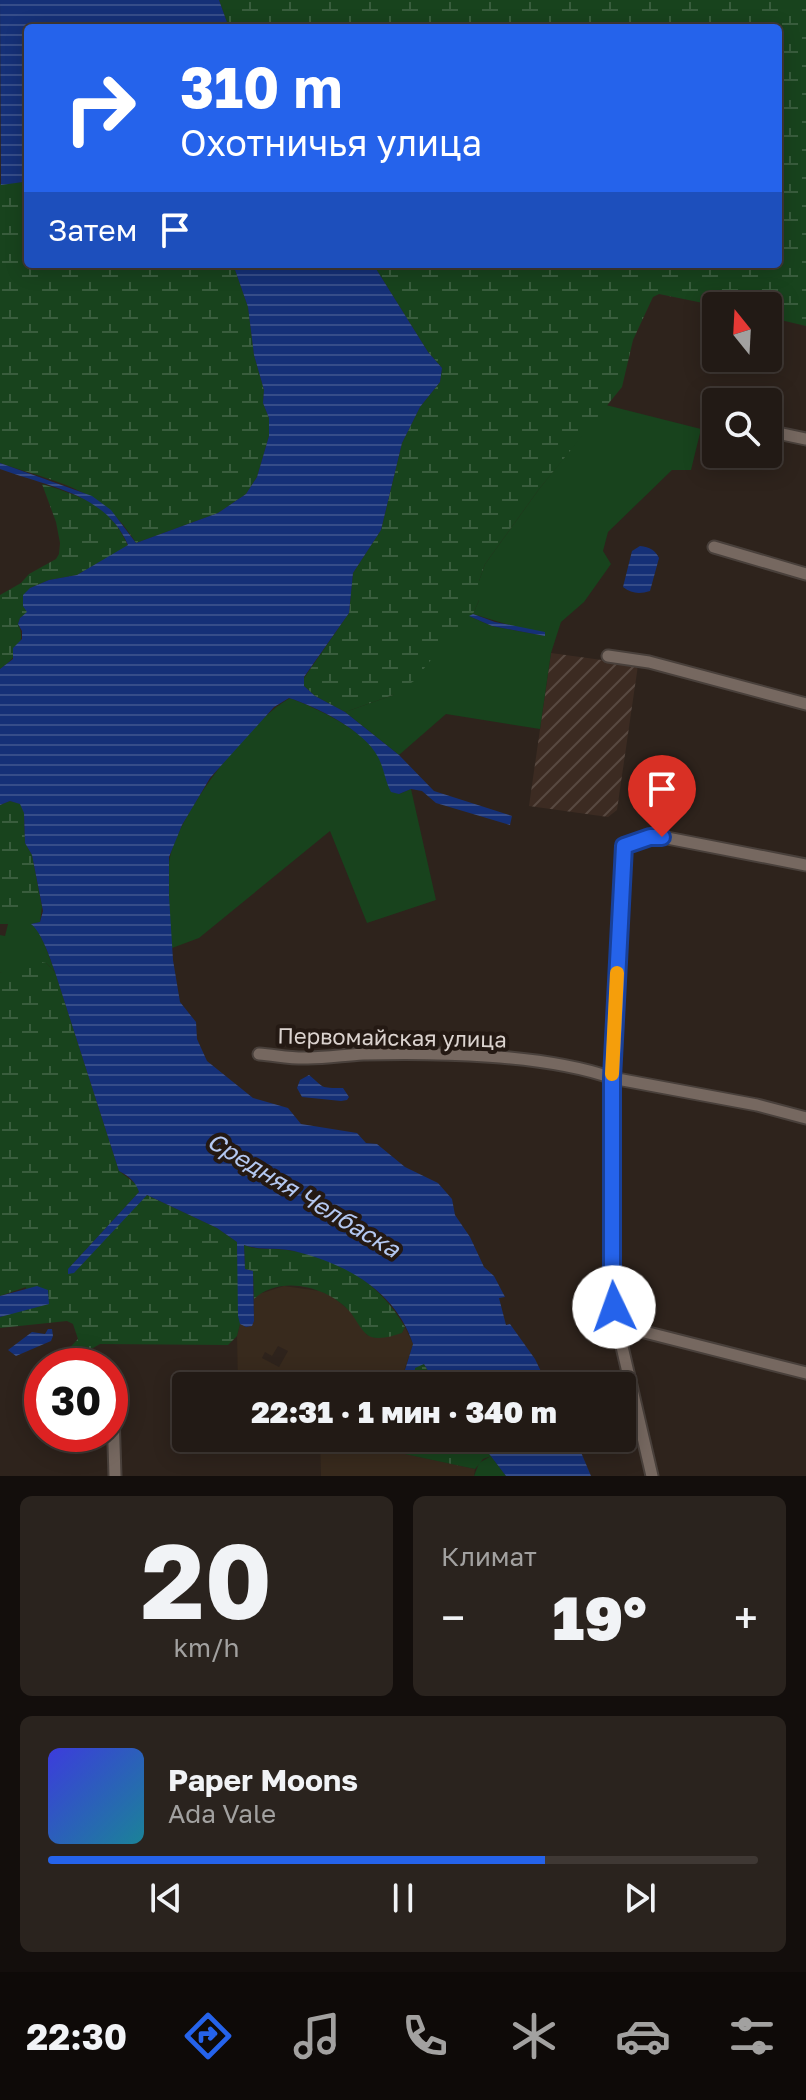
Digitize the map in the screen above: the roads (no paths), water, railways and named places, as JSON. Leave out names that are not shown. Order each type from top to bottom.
[{"type":"street","points":[[782,434],[806,439]]},
{"type":"street","points":[[714,547],[806,574]]},
{"type":"street","points":[[608,656],[649,662],[806,704]]},
{"type":"street","points":[[652,1476],[617,1325],[612,1290],[612,1078],[624,846],[650,837],[662,837],[806,865]]},
{"type":"street","name":"Первомайская улица","points":[[259,1054],[305,1059],[362,1054],[485,1058],[589,1070],[612,1078],[757,1105],[806,1118]]},
{"type":"street","points":[[617,1325],[806,1373]]},
{"type":"street","points":[[114,1452],[115,1476]]},
{"type":"water","points":[[0,0],[219,0],[228,24],[24,24],[24,181],[1,185]]},
{"type":"water","name":"Средняя Челбаска","points":[[234,268],[376,268],[428,352],[442,368],[440,382],[420,407],[402,443],[381,530],[353,573],[349,613],[304,677],[304,686],[315,696],[345,712],[399,755],[434,791],[512,816],[510,825],[436,803],[422,791],[391,792],[378,757],[362,738],[326,714],[289,698],[274,707],[210,778],[182,825],[169,857],[173,960],[180,1002],[196,1022],[197,1039],[207,1061],[253,1098],[288,1108],[301,1124],[357,1133],[366,1143],[377,1144],[405,1167],[438,1183],[452,1199],[455,1215],[505,1297],[499,1298],[506,1325],[510,1324],[541,1372],[429,1372],[424,1364],[415,1368],[415,1372],[404,1372],[413,1344],[405,1325],[381,1294],[332,1263],[281,1249],[244,1245],[245,1269],[253,1271],[254,1321],[252,1326],[246,1327],[240,1324],[238,1316],[237,1242],[217,1228],[147,1195],[74,1273],[68,1274],[68,1269],[139,1192],[132,1180],[119,1171],[53,966],[42,939],[31,924],[40,922],[43,911],[32,855],[25,843],[24,813],[20,804],[10,801],[0,805],[0,669],[13,659],[13,648],[22,639],[18,624],[27,612],[23,606],[23,595],[30,588],[49,580],[77,575],[128,545],[118,528],[90,503],[56,487],[0,469],[0,463],[92,496],[111,510],[136,543],[218,513],[246,494],[257,477],[269,436],[264,390],[254,355],[248,307]]},
{"type":"water","points":[[640,546],[652,549],[659,558],[650,591],[636,593],[623,587],[632,551]]},
{"type":"water","points":[[473,614],[495,622],[545,632],[545,636],[492,626],[469,616]]},
{"type":"water","points":[[309,1075],[323,1086],[343,1088],[349,1097],[341,1101],[302,1097],[297,1088],[300,1080]]},
{"type":"water","points":[[37,1286],[48,1290],[49,1304],[0,1317],[0,1296]]},
{"type":"water","points":[[52,1329],[51,1341],[35,1348],[24,1348],[24,1353],[16,1356],[8,1350],[32,1332],[45,1334]]},
{"type":"water","points":[[488,1452],[581,1452],[591,1476],[506,1476]]}]
